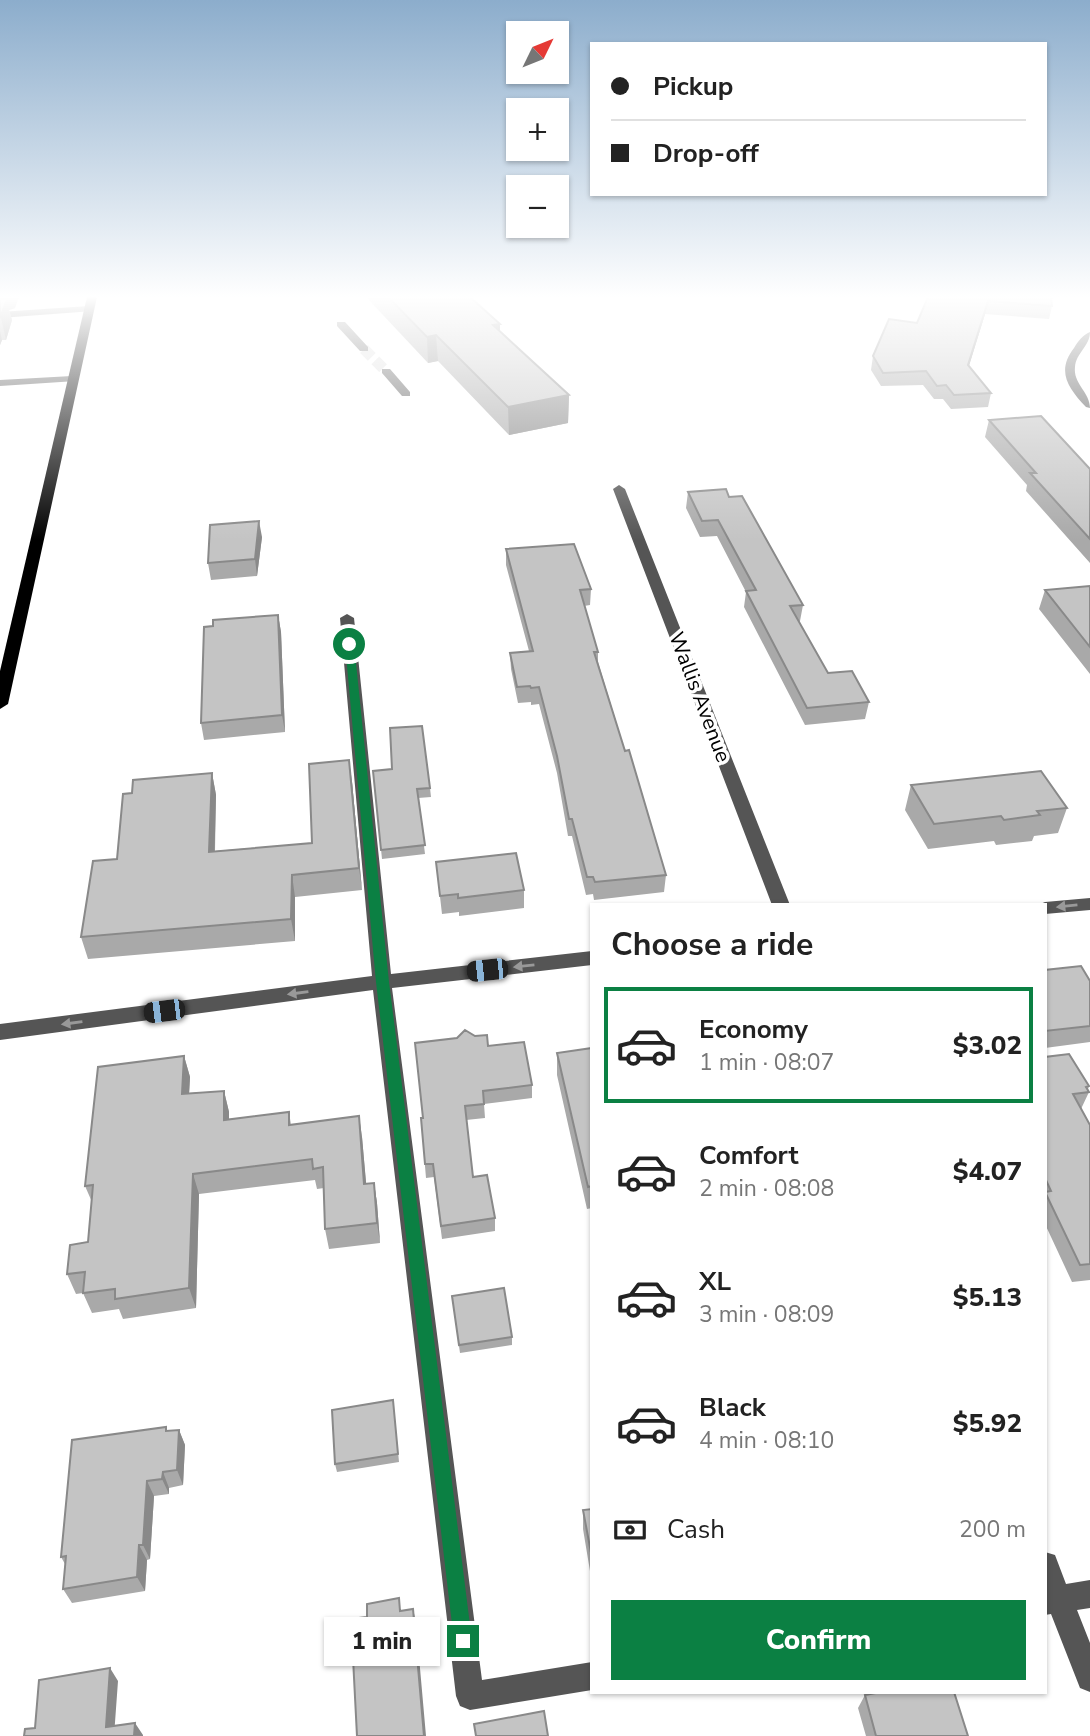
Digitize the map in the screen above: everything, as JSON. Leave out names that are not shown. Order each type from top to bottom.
[{"type":"main road","points":[[0,704],[72,379]]},
{"type":"street","points":[[392,378],[406,394]]},
{"type":"street","points":[[1070,378],[1090,405]]},
{"type":"street","points":[[0,383],[72,379]]},
{"type":"street","name":"Wallis Avenue","points":[[619,489],[780,903]]},
{"type":"street","points":[[347,618],[382,982],[470,1696],[590,1676]]},
{"type":"street","points":[[1047,908],[1090,904]]},
{"type":"street","points":[[0,1032],[382,982],[590,958]]},
{"type":"street","points":[[1047,1575],[1052,1600],[1090,1678]]},
{"type":"street","points":[[1052,1600],[1090,1594]]},
{"type":"building","points":[[479,378],[551,378],[569,395],[508,407]]},
{"type":"building","points":[[931,378],[979,378],[991,393],[954,395],[946,385],[937,386]]},
{"type":"building","points":[[1041,416],[1090,469],[1090,539],[1030,473],[1036,473],[989,420]]},
{"type":"building","points":[[726,489],[729,497],[742,496],[803,605],[790,606],[828,673],[852,671],[869,702],[807,708],[746,591],[756,590],[718,520],[702,521],[688,492]]},
{"type":"building","points":[[259,521],[255,559],[208,563],[210,525]]},
{"type":"building","points":[[574,544],[591,589],[580,590],[598,652],[594,652],[625,751],[629,750],[666,875],[595,882],[593,877],[587,877],[572,819],[569,819],[557,756],[539,687],[517,687],[510,653],[533,651],[506,549]]},
{"type":"building","points":[[1090,586],[1090,647],[1045,590]]},
{"type":"building","points":[[278,615],[282,715],[201,723],[204,627],[213,626],[213,620]]},
{"type":"building","points":[[422,726],[430,788],[417,789],[425,845],[381,850],[373,771],[392,769],[390,728]]},
{"type":"building","points":[[349,760],[359,868],[292,875],[291,919],[81,937],[93,861],[117,859],[123,794],[132,793],[133,780],[212,773],[209,852],[312,843],[309,764]]},
{"type":"building","points":[[1041,771],[1067,808],[1037,811],[1040,815],[1004,820],[1001,816],[934,824],[911,785]]},
{"type":"building","points":[[516,853],[524,890],[458,898],[458,894],[440,896],[436,862]]},
{"type":"building","points":[[1081,966],[1090,981],[1090,1026],[1047,1031],[1047,970]]},
{"type":"building","points":[[465,1030],[475,1036],[487,1035],[488,1046],[524,1042],[532,1085],[483,1091],[484,1104],[465,1106],[473,1177],[487,1175],[495,1218],[441,1226],[433,1164],[425,1164],[415,1043],[457,1038]]},
{"type":"building","points":[[590,1048],[588,1187],[557,1053]]},
{"type":"building","points":[[1069,1054],[1089,1086],[1086,1087],[1089,1092],[1073,1094],[1090,1125],[1090,1264],[1080,1265],[1047,1196],[1047,1192],[1051,1191],[1047,1182],[1047,1057]]},
{"type":"building","points":[[184,1056],[182,1094],[224,1091],[224,1120],[289,1112],[289,1125],[359,1116],[364,1184],[374,1183],[377,1223],[325,1229],[323,1167],[313,1169],[312,1159],[193,1174],[189,1288],[115,1299],[115,1289],[83,1293],[85,1272],[67,1274],[70,1245],[88,1242],[93,1185],[85,1186],[98,1067]]},
{"type":"building","points":[[504,1288],[512,1337],[459,1345],[452,1296]]},
{"type":"building","points":[[393,1400],[398,1454],[335,1464],[332,1410]]},
{"type":"building","points":[[166,1427],[166,1431],[179,1430],[177,1470],[163,1472],[162,1479],[147,1481],[143,1545],[139,1545],[137,1577],[63,1589],[66,1556],[61,1557],[72,1440]]},
{"type":"building","points":[[590,1509],[590,1547],[583,1510]]},
{"type":"building","points":[[399,1598],[400,1611],[413,1609],[424,1736],[357,1736],[351,1619],[367,1617],[367,1604]]},
{"type":"building","points":[[110,1668],[106,1727],[135,1723],[134,1736],[24,1736],[25,1729],[35,1728],[39,1680]]},
{"type":"building","points":[[955,1694],[968,1736],[876,1736],[865,1695]]},
{"type":"building","points":[[544,1711],[548,1736],[476,1736],[474,1724]]},
{"type":"route","points":[[349,644],[382,982],[463,1641]]}]
